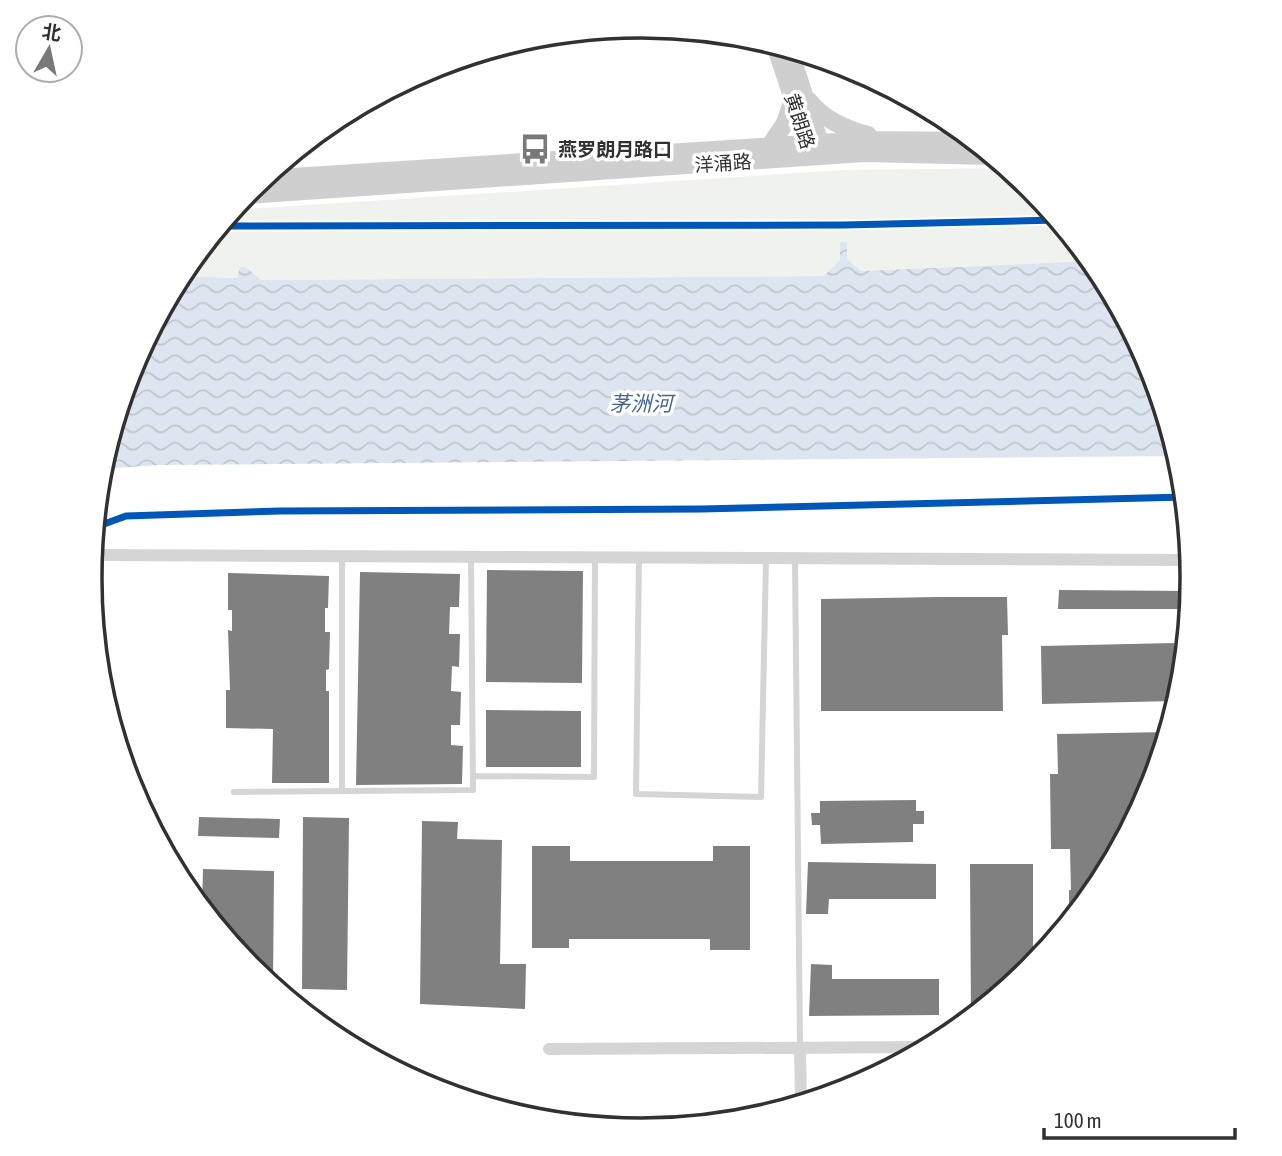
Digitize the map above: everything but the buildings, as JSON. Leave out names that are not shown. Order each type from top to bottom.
[{"type":"street","name":"黄朗路","points":[[780,57],[799,97]]},
{"type":"street","name":"黄朗路","points":[[791,60],[815,150]]},
{"type":"street","points":[[769,147],[783,128],[799,97],[841,127],[889,139]]},
{"type":"street","name":"洋涌路","points":[[263,194],[815,150],[889,139],[956,141]]},
{"type":"street","name":"洋涌路","points":[[279,178],[769,147],[976,155]]},
{"type":"street","points":[[103,555],[1179,560]]},
{"type":"street","points":[[548,1049],[907,1047]]},
{"type":"street","points":[[800,1048],[802,1093]]},
{"type":"lane","points":[[342,555],[342,791]]},
{"type":"lane","points":[[234,792],[473,790],[471,556]]},
{"type":"lane","points":[[473,775],[594,777],[595,556]]},
{"type":"lane","points":[[639,557],[636,794],[761,797],[766,558]]},
{"type":"lane","points":[[795,558],[800,1048]]},
{"type":"shaded area","points":[[992,168],[1047,222],[1078,262],[861,271],[847,259],[847,242],[840,243],[840,260],[824,276],[261,280],[246,267],[240,268],[238,278],[193,276],[248,209],[844,170]]},
{"type":"water","name":"茅洲河","points":[[840,242],[847,242],[847,259],[861,271],[1078,262],[1125,339],[1152,405],[1166,456],[159,465],[113,468],[130,405],[143,372],[157,339],[193,276],[237,278],[240,267],[246,267],[261,280],[824,276],[840,260]]},
{"type":"cycle path","points":[[232,226],[844,225],[1045,220]]},
{"type":"cycle path","points":[[105,524],[126,516],[281,511],[701,509],[1174,497]]},
{"type":"place","name":"燕罗朗月路口","points":[[535,149]]}]
